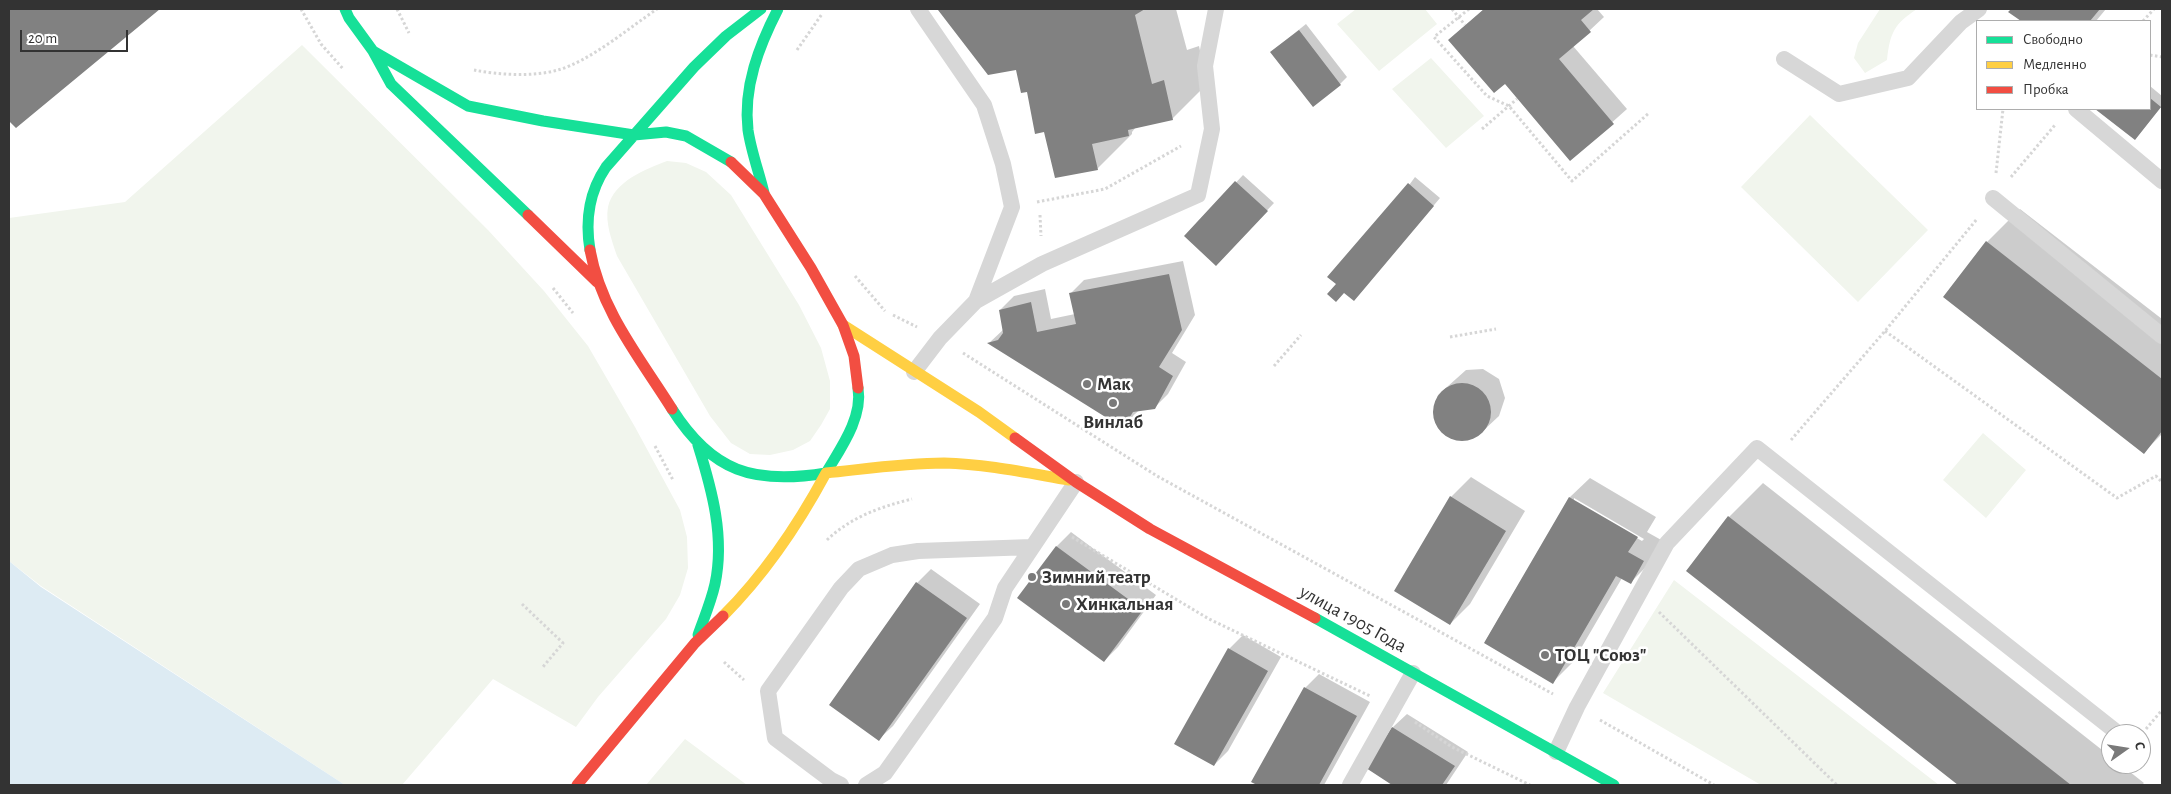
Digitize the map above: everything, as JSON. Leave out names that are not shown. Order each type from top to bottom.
[{"type":"main road","points":[[344,9],[373,52],[391,84],[597,282]]},
{"type":"main road","points":[[761,9],[714,46],[683,77],[634,135],[617,152],[603,170],[592,191],[588,217],[588,244],[597,282],[630,344],[679,419],[698,445],[730,466],[762,476],[786,478],[907,465],[981,466],[1076,482]]},
{"type":"main road","points":[[764,194],[748,130],[746,107],[756,60],[764,34],[778,9]]},
{"type":"main road","points":[[373,52],[468,106],[542,121],[634,135],[666,132],[686,136],[723,156],[739,168],[764,194],[811,268],[843,325],[854,356],[858,392],[855,415],[847,437],[774,559],[748,590],[694,644],[578,785]]},
{"type":"main road","name":"улица 1905 Года","points":[[843,325],[914,372],[980,412],[1076,482],[1150,529],[1614,785]]},
{"type":"main road","points":[[694,644],[713,592],[718,562],[715,506],[698,445]]},
{"type":"lane","points":[[918,9],[984,105],[1003,164],[1012,207],[976,301]]},
{"type":"lane","points":[[914,372],[940,338],[976,301],[1042,264],[1198,195],[1212,129],[1205,66],[1216,9]]},
{"type":"lane","points":[[1784,59],[1838,94],[1908,78],[1961,22],[1979,9]]},
{"type":"lane","points":[[2077,110],[2162,181]]},
{"type":"lane","points":[[1993,198],[2160,328]]},
{"type":"lane","points":[[1556,752],[1577,707],[1667,543],[1757,448],[2106,724]]},
{"type":"lane","points":[[866,785],[885,773],[995,618],[1005,588],[1076,482]]},
{"type":"lane","points":[[841,785],[831,780],[775,738],[768,691],[841,588],[859,570],[892,555],[918,551],[1032,547]]},
{"type":"lane","points":[[1350,785],[1413,673]]},
{"type":"path","points":[[470,69],[528,74],[558,70],[583,59],[657,9]]},
{"type":"path","points":[[1452,9],[1465,25]]},
{"type":"path","points":[[1469,9],[1434,37],[1487,96],[1509,106],[1572,181],[1648,113]]},
{"type":"path","points":[[2145,20],[2154,9]]},
{"type":"path","points":[[793,56],[822,14]]},
{"type":"path","points":[[1482,129],[1517,99]]},
{"type":"path","points":[[1993,198],[2003,110]]},
{"type":"path","points":[[1772,460],[1885,331],[2056,124]]},
{"type":"path","points":[[1012,207],[1105,189],[1212,129]]},
{"type":"path","points":[[852,272],[886,312],[940,338],[1157,476],[1577,707],[1714,785]]},
{"type":"path","points":[[1450,337],[1496,329]]},
{"type":"path","points":[[1885,331],[2117,498],[2162,474]]},
{"type":"path","points":[[1274,366],[1301,336]]},
{"type":"path","points":[[651,439],[673,481]]},
{"type":"path","points":[[2156,476],[2162,482]]},
{"type":"path","points":[[1104,556],[1209,619],[1394,708],[1452,746],[1530,785]]},
{"type":"path","points":[[1640,594],[1837,785]]},
{"type":"path","points":[[522,604],[564,643],[542,668]]},
{"type":"path","points":[[724,662],[745,682]]},
{"type":"path","points":[[2151,724],[2162,710]]},
{"type":"shaded area","points":[[1356,9],[1425,9],[1437,24],[1379,71],[1337,24]]},
{"type":"shaded area","points":[[1880,9],[1917,9],[1903,20],[1895,30],[1887,60],[1865,73],[1854,58],[1858,43]]},
{"type":"shaded area","points":[[302,45],[488,230],[544,291],[588,346],[680,510],[687,537],[688,568],[680,595],[666,619],[598,697],[576,727],[493,679],[402,785],[345,785],[41,586],[9,561],[9,218],[125,202]]},
{"type":"shaded area","points":[[1431,58],[1484,116],[1446,148],[1392,89]]},
{"type":"shaded area","points":[[1810,115],[1928,230],[1858,302],[1741,187]]},
{"type":"shaded area","points":[[667,161],[686,163],[706,172],[731,195],[799,305],[821,348],[830,381],[830,409],[810,441],[793,450],[770,455],[750,454],[731,443],[710,416],[617,256],[607,219],[611,198],[632,177]]},
{"type":"shaded area","points":[[1983,433],[2026,470],[1986,518],[1943,480]]},
{"type":"shaded area","points":[[9,561],[41,587],[345,785],[9,785]]},
{"type":"shaded area","points":[[1674,580],[1939,785],[1761,785],[1603,693]]},
{"type":"shaded area","points":[[685,739],[747,785],[646,785]]},
{"type":"building","points":[[9,9],[160,9],[16,128],[9,121]]},
{"type":"building","points":[[1145,9],[1135,15],[1152,84],[1164,80],[1173,120],[1128,130],[1129,136],[1092,144],[1098,170],[1055,178],[1044,132],[1035,134],[1027,92],[1021,93],[1016,70],[988,75],[938,10]]},
{"type":"building","points":[[1484,9],[1594,9],[1581,20],[1591,32],[1559,59],[1614,124],[1570,161],[1505,84],[1494,93],[1448,40]]},
{"type":"building","points":[[2011,9],[2100,9],[2091,20],[2020,20],[2008,12]]},
{"type":"building","points":[[1299,30],[1341,85],[1313,107],[1270,52]]},
{"type":"building","points":[[2151,99],[2161,107],[2135,140],[2096,110],[2151,110]]},
{"type":"building","points":[[1235,181],[1268,211],[1216,266],[1184,236]]},
{"type":"building","points":[[1408,183],[1434,206],[1354,301],[1344,293],[1336,302],[1327,294],[1336,284],[1327,277]]},
{"type":"building","points":[[1986,241],[2162,379],[2162,431],[2144,454],[1943,297]]},
{"type":"building","points":[[1169,274],[1182,330],[1159,367],[1173,376],[1155,409],[1133,412],[1123,428],[987,343],[998,340],[1003,333],[999,310],[1031,302],[1037,332],[1076,324],[1069,293]]},
{"type":"building","points":[[1456,383],[1468,383],[1483,391],[1491,406],[1491,418],[1483,433],[1468,441],[1456,441],[1441,433],[1433,418],[1433,406],[1441,391]]},
{"type":"building","points":[[1450,496],[1506,531],[1450,625],[1394,591]]},
{"type":"building","points":[[1569,497],[1638,537],[1628,552],[1644,561],[1631,584],[1616,576],[1553,684],[1484,643]]},
{"type":"building","points":[[1728,516],[2071,785],[1958,785],[1686,571]]},
{"type":"building","points":[[1056,546],[1143,610],[1104,662],[1017,598]]},
{"type":"building","points":[[916,582],[967,618],[879,741],[829,705]]},
{"type":"building","points":[[1228,648],[1268,671],[1214,766],[1174,744]]},
{"type":"building","points":[[1304,687],[1357,716],[1319,785],[1257,785],[1251,782]]},
{"type":"building","points":[[1392,727],[1455,766],[1442,785],[1392,785],[1366,768]]},
{"type":"traffic: fast","points":[[345,9],[349,18],[373,51],[391,84],[528,215]]},
{"type":"traffic: fast","points":[[590,250],[588,217],[592,196],[606,167],[694,67],[726,36],[761,9]]},
{"type":"traffic: fast","points":[[764,193],[748,130],[748,98],[750,83],[759,52],[778,9]]},
{"type":"traffic: fast","points":[[373,51],[468,106],[543,121],[634,135],[666,132],[686,136],[731,162]]},
{"type":"traffic: fast","points":[[672,409],[687,430],[719,460],[737,469],[756,475],[777,477],[800,476],[826,473],[854,422],[859,399],[858,388]]},
{"type":"traffic: fast","points":[[698,445],[716,514],[719,549],[715,584],[698,635]]},
{"type":"traffic: fast","points":[[1315,618],[1614,785]]},
{"type":"traffic: slow","points":[[843,325],[979,412],[1015,438]]},
{"type":"traffic: slow","points":[[723,616],[753,583],[780,548],[826,473],[900,465],[944,463],[991,467],[1069,480]]},
{"type":"traffic: jam","points":[[731,162],[764,194],[811,268],[843,325],[854,356],[858,388]]},
{"type":"traffic: jam","points":[[528,215],[597,282]]},
{"type":"traffic: jam","points":[[590,250],[595,272],[612,314],[672,409]]},
{"type":"traffic: jam","points":[[1015,438],[1076,482],[1150,529],[1315,618]]},
{"type":"traffic: jam","points":[[577,785],[695,643],[723,616]]},
{"type":"place","name":"Мак","points":[[1087,384]]},
{"type":"place","name":"Винлаб","points":[[1113,403]]},
{"type":"place","name":"Зимний театр","points":[[1032,577]]},
{"type":"place","name":"Хинкальная","points":[[1066,604]]},
{"type":"place","name":"ТОЦ \"Союз\"","points":[[1545,655]]}]
